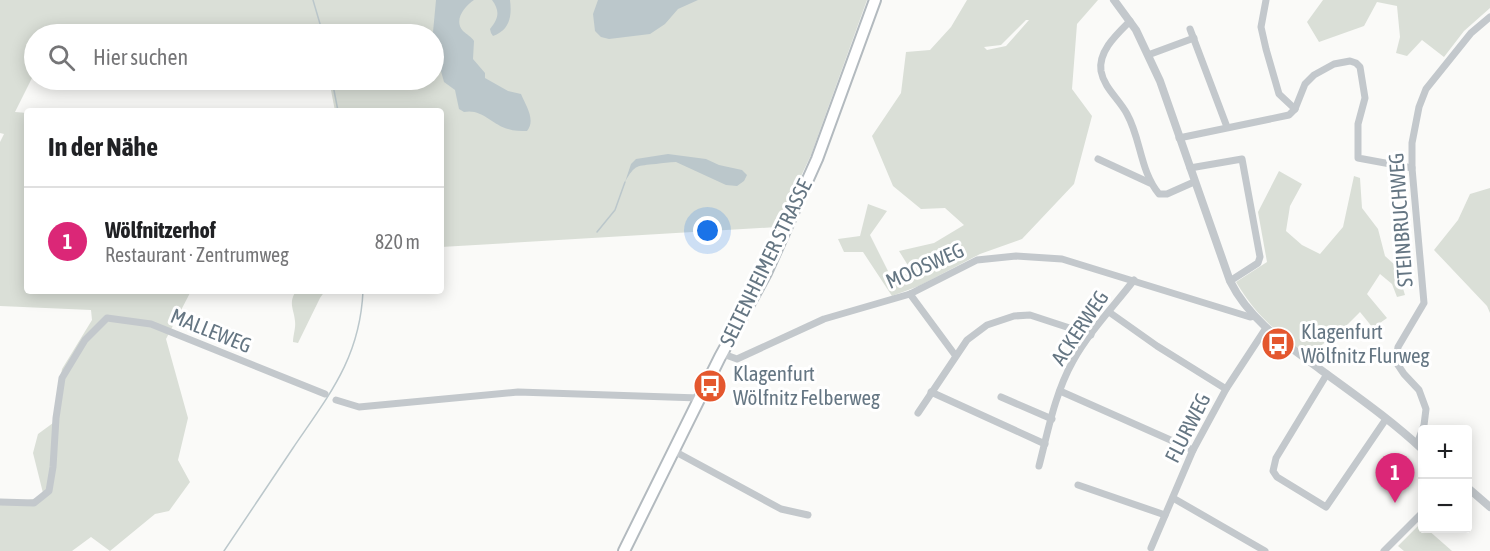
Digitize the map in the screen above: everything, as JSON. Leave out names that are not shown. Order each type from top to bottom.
[{"type":"main road","name":"SELTENHEIMER STRASSE","points":[[624,551],[699,398],[766,273],[817,159],[875,0]]},
{"type":"street","points":[[1114,0],[1130,21],[1160,81],[1230,281],[1243,303],[1266,328],[1418,444]]},
{"type":"street","points":[[1266,0],[1261,27],[1268,57],[1279,94],[1295,109]]},
{"type":"street","name":"STEINBRUCHWEG","points":[[1424,425],[1426,409],[1419,390],[1396,362],[1398,347],[1425,303],[1412,168],[1412,143],[1419,107],[1426,89],[1471,33],[1490,17]]},
{"type":"street","points":[[1130,21],[1110,42],[1103,56],[1101,70],[1109,90],[1127,114],[1150,183],[1159,194],[1167,194],[1194,182]]},
{"type":"street","points":[[1191,30],[1227,127]]},
{"type":"street","points":[[1148,55],[1194,38]]},
{"type":"street","points":[[1179,138],[1289,115],[1295,109],[1305,84],[1314,75],[1334,64],[1347,61],[1356,63],[1360,67],[1365,98],[1358,124],[1358,158],[1412,168]]},
{"type":"street","points":[[1098,159],[1150,183]]},
{"type":"street","points":[[1190,168],[1242,159],[1260,257],[1258,263],[1230,281]]},
{"type":"street","name":"MOOSWEG","points":[[720,357],[726,355],[737,359],[824,319],[910,294],[970,263],[988,258],[1016,256],[1062,259],[1250,317],[1254,316]]},
{"type":"street","name":"ACKERWEG","points":[[1039,466],[1060,391],[1072,363],[1090,335],[1134,280]]},
{"type":"street","points":[[910,294],[955,355]]},
{"type":"street","points":[[1109,312],[1157,346],[1226,389]]},
{"type":"street","points":[[918,413],[966,340],[987,325],[1014,316],[1030,315],[1090,335]]},
{"type":"street","name":"MALLEWEG","points":[[0,502],[34,503],[49,491],[62,378],[85,340],[107,318],[151,324],[325,394]]},
{"type":"street","name":"FLURWEG","points":[[1151,548],[1193,450],[1226,389],[1266,328]]},
{"type":"street","points":[[1327,374],[1276,458],[1273,471],[1277,477],[1326,507],[1386,419]]},
{"type":"street","points":[[1060,391],[1193,450]]},
{"type":"street","points":[[336,400],[359,407],[518,392],[699,398]]},
{"type":"street","points":[[931,392],[1045,444]]},
{"type":"street","points":[[1001,397],[1052,419]]},
{"type":"street","points":[[674,451],[781,509],[808,515]]},
{"type":"street","points":[[1078,485],[1165,516]]},
{"type":"street","points":[[1472,492],[1490,507]]},
{"type":"street","points":[[1173,498],[1265,551]]},
{"type":"street","points":[[1384,551],[1418,517]]},
{"type":"shaded area","points":[[0,0],[867,0],[811,155],[777,227],[444,247],[444,108],[334,108],[331,90],[444,90],[444,24],[24,24],[24,90],[26,90],[15,112],[24,113],[24,294],[189,294],[166,339],[188,418],[178,460],[190,482],[169,511],[155,514],[110,551],[91,537],[72,551],[0,551],[0,505],[44,497],[33,453],[38,434],[53,423],[62,369],[92,320],[91,310],[0,306],[0,142],[4,134],[0,133]]},
{"type":"shaded area","points":[[436,0],[474,0],[461,14],[460,27],[474,41],[473,59],[485,73],[485,78],[508,91],[521,94],[531,122],[527,131],[508,129],[476,112],[464,112],[459,109],[455,90],[444,82],[444,24],[434,24]]},
{"type":"shaded area","points":[[492,0],[510,0],[511,6],[509,22],[503,30],[493,36],[490,29],[497,14]]},
{"type":"shaded area","points":[[598,0],[698,0],[678,9],[665,24],[650,34],[609,39],[601,37],[595,31],[593,14]]},
{"type":"shaded area","points":[[967,0],[1098,0],[1077,24],[1072,89],[1092,116],[1074,184],[1022,239],[980,254],[919,286],[892,296],[863,252],[844,252],[838,239],[860,236],[868,204],[887,211],[870,235],[892,279],[912,272],[899,251],[934,243],[964,225],[945,208],[921,209],[893,186],[872,136],[901,93],[906,52],[930,50],[951,27]],"holes":[[[1026,20],[1029,20],[1006,46],[987,50],[984,47],[1001,45]]]},
{"type":"shaded area","points":[[1323,0],[1490,0],[1490,8],[1464,31],[1444,57],[1422,40],[1407,56],[1396,53],[1400,37],[1397,6],[1377,2],[1364,26],[1319,42],[1307,22]]},
{"type":"shaded area","points":[[668,154],[706,159],[719,165],[742,170],[747,175],[744,181],[737,186],[726,185],[676,162],[671,162],[637,167],[625,182],[631,164],[636,159]]},
{"type":"shaded area","points":[[1279,171],[1302,184],[1290,206],[1286,231],[1302,245],[1320,254],[1343,227],[1354,176],[1360,178],[1362,208],[1378,229],[1385,256],[1396,266],[1405,295],[1397,297],[1392,284],[1380,274],[1367,294],[1387,318],[1373,328],[1360,312],[1308,356],[1268,323],[1236,282],[1267,262],[1258,212]]},
{"type":"shaded area","points":[[1490,188],[1490,313],[1487,306],[1434,250],[1458,220],[1470,194]]},
{"type":"shaded area","points":[[323,294],[298,343],[293,342],[295,324],[292,303],[294,295]]},
{"type":"shaded area","points":[[1418,526],[1418,533],[1432,533],[1452,551],[1404,551],[1398,546]]},
{"type":"waterway","points":[[313,0],[320,24]]},
{"type":"waterway","points":[[334,90],[337,108]]},
{"type":"waterway","points":[[597,232],[615,210],[625,182]]},
{"type":"waterway","points":[[224,551],[319,411],[340,375],[356,336],[363,294]]},
{"type":"place","name":"Klagenfurt Wölfnitz Flurweg","points":[[1278,344]]},
{"type":"place","name":"Klagenfurt Wölfnitz Felberweg","points":[[710,386]]},
{"type":"place","name":"Wölfnitzerhof","points":[[1395,503]]}]
